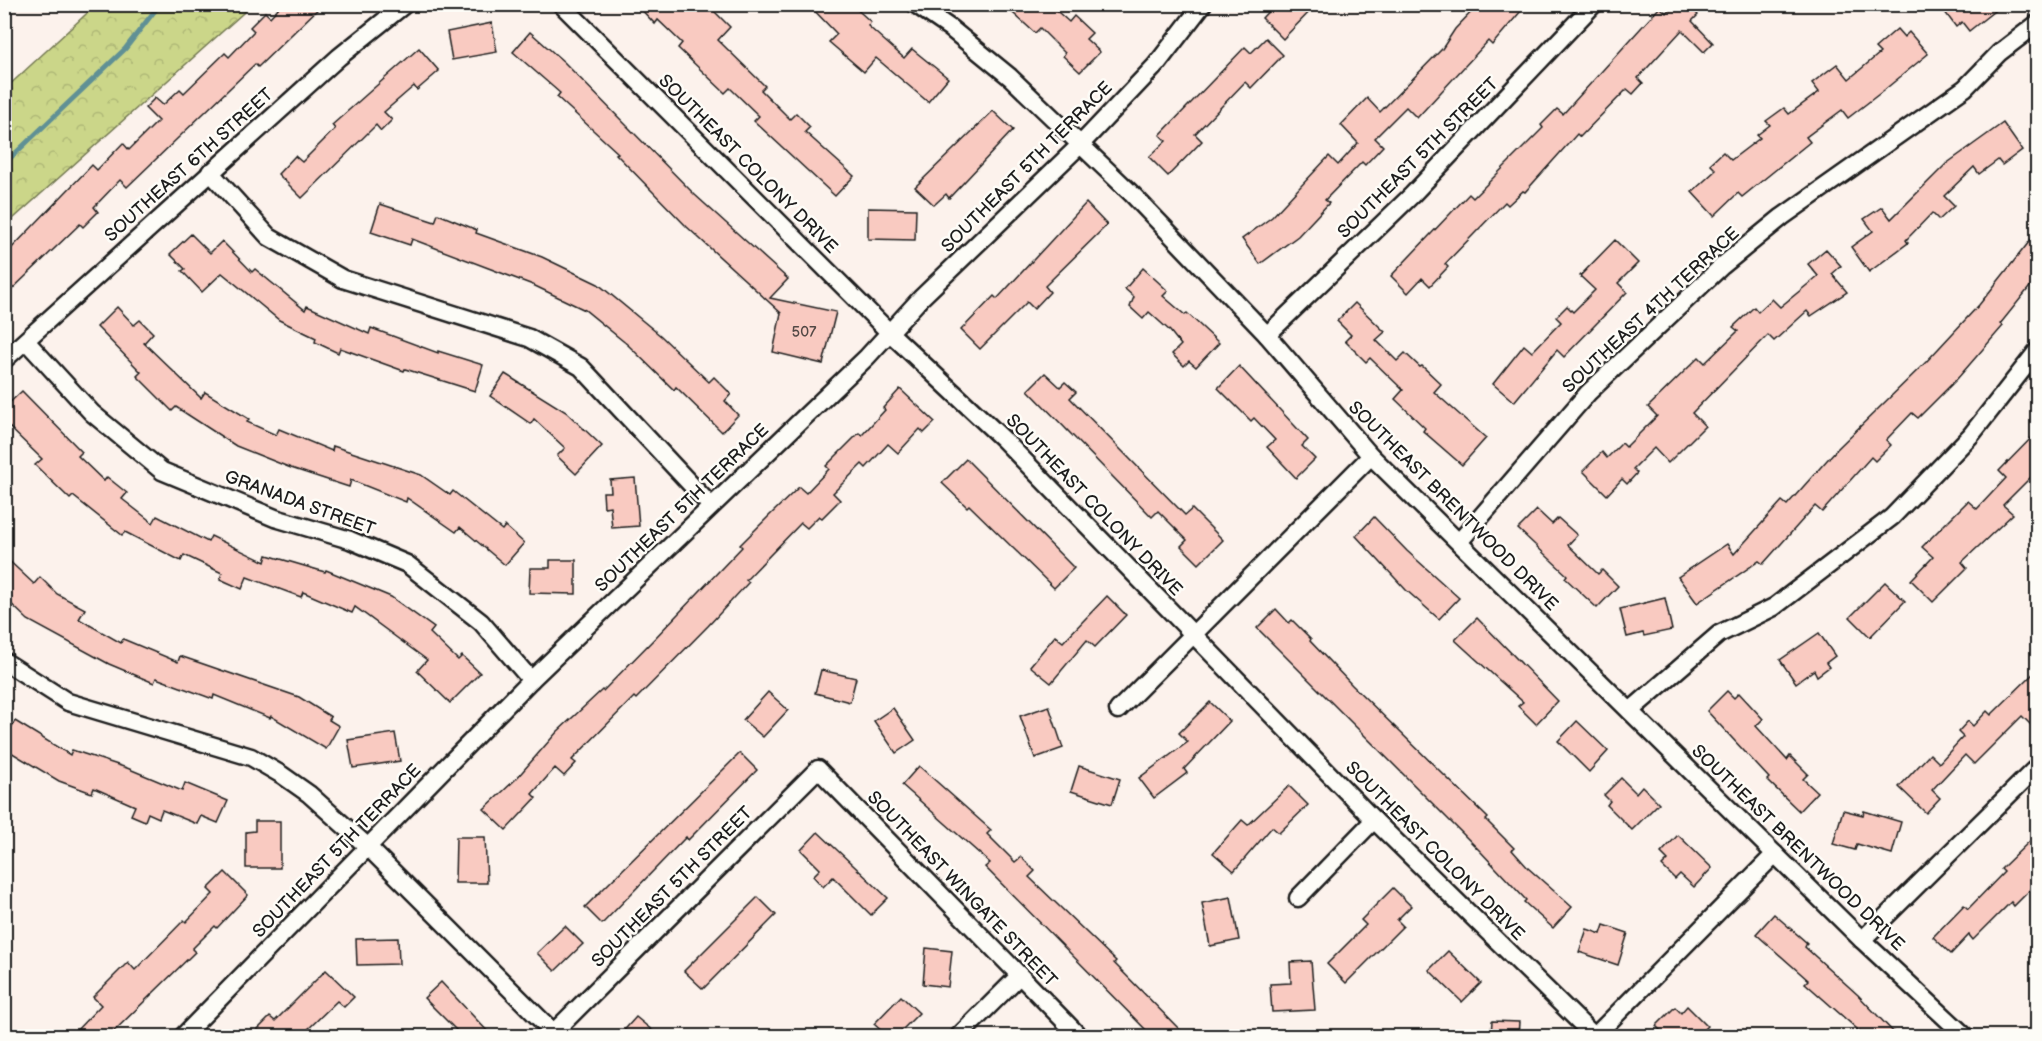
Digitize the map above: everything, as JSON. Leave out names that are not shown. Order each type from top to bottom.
[{"type":"street","name":"SOUTHEAST 6TH STREET","points":[[4,360],[339,57],[405,4]]},
{"type":"street","name":"SOUTHEAST BRENTWOOD DRIVE","points":[[915,4],[950,28],[1010,77],[1132,194],[1267,335],[1371,456],[1862,940],[1965,1036]]},
{"type":"street","name":"SOUTHEAST 5TH TERRACE","points":[[183,1036],[417,794],[531,680],[867,357],[921,298],[1080,145],[1156,64],[1203,4]]},
{"type":"street","name":"SOUTHEAST 5TH STREET","points":[[1267,335],[1412,195],[1594,4]]},
{"type":"street","name":"SOUTHEAST COLONY DRIVE","points":[[562,5],[889,332],[1003,439],[1374,820],[1595,1036]]},
{"type":"street","name":"SOUTHEAST 4TH TERRACE","points":[[1459,542],[1588,393],[1722,266],[1782,217],[1965,88],[1999,53],[2037,23]]},
{"type":"street","points":[[210,172],[269,237],[343,279],[529,338],[581,367],[711,506]]},
{"type":"street","name":"GRANADA STREET","points":[[26,341],[92,413],[162,471],[275,518],[350,540],[407,564],[480,622],[531,680]]},
{"type":"street","points":[[1630,711],[1719,634],[1774,607],[1892,517],[1971,435],[2037,350]]},
{"type":"street","points":[[1118,710],[1371,456]]},
{"type":"street","points":[[4,661],[68,702],[251,758],[309,794],[368,847],[555,1035]]},
{"type":"street","points":[[1862,940],[2037,766]]},
{"type":"street","name":"SOUTHEAST 5TH STREET","points":[[555,1035],[818,769]]},
{"type":"street","name":"SOUTHEAST WINGATE STREET","points":[[818,769],[1079,1036]]},
{"type":"street","points":[[1298,898],[1374,820]]},
{"type":"street","points":[[1595,1036],[1775,854]]},
{"type":"street","points":[[959,1036],[1019,976]]},
{"type":"green space","points":[[97,4],[252,5],[5,226],[5,89]]},
{"type":"building","points":[[282,4],[323,4],[258,67],[255,64],[127,187],[120,180],[94,207],[98,212],[83,227],[80,224],[4,297],[4,256],[92,165],[97,170],[123,143],[129,150],[158,121],[145,108],[155,98],[163,105],[180,89],[184,93],[225,53],[229,57],[254,31],[250,27],[265,12],[270,17]]},
{"type":"building","points":[[636,4],[707,4],[730,27],[718,40],[765,86],[761,90],[790,119],[796,113],[810,127],[805,132],[854,176],[835,196],[754,121],[759,116],[730,88],[725,93],[678,48],[682,43],[658,20],[655,24]]},
{"type":"building","points":[[808,4],[851,4],[871,22],[868,26],[904,58],[912,49],[948,78],[928,102],[876,58],[864,72],[829,42],[837,34]]},
{"type":"building","points":[[1003,4],[1049,4],[1069,22],[1074,16],[1092,33],[1086,39],[1100,52],[1080,72],[1063,56],[1065,53],[1040,28],[1035,33]]},
{"type":"building","points":[[1275,4],[1317,4],[1283,39],[1262,18]]},
{"type":"building","points":[[1479,4],[1527,4],[1492,45],[1488,41],[1417,118],[1406,107],[1375,138],[1383,146],[1365,165],[1362,162],[1325,200],[1329,203],[1298,236],[1260,264],[1242,239],[1272,217],[1329,156],[1338,165],[1358,143],[1341,125],[1367,98],[1380,112],[1442,49],[1455,29]]},
{"type":"building","points":[[1674,4],[1688,4],[1698,15],[1692,21],[1713,43],[1704,52],[1682,30],[1638,78],[1643,83],[1633,94],[1627,89],[1580,137],[1577,134],[1525,192],[1523,191],[1508,205],[1505,202],[1445,264],[1448,267],[1430,286],[1422,278],[1408,293],[1391,276],[1469,194],[1473,198],[1543,128],[1541,125],[1557,109],[1563,114],[1660,7],[1666,13]]},
{"type":"building","points":[[1939,4],[2003,4],[1969,31],[1962,22],[1956,27]]},
{"type":"building","points":[[492,23],[497,52],[452,60],[447,32]]},
{"type":"building","points":[[1897,29],[1904,37],[1909,32],[1928,54],[1848,118],[1842,110],[1806,137],[1810,142],[1742,197],[1738,193],[1714,216],[1692,192],[1716,170],[1710,164],[1723,152],[1731,160],[1760,138],[1757,135],[1770,125],[1766,121],[1784,108],[1789,114],[1819,92],[1812,83],[1837,64],[1849,79],[1880,53],[1875,48]]},
{"type":"building","points":[[530,32],[564,62],[695,195],[788,279],[770,298],[836,312],[823,364],[773,352],[781,313],[687,227],[616,154],[618,153],[557,97],[560,93],[513,52]]},
{"type":"building","points":[[1266,38],[1283,55],[1251,88],[1245,82],[1195,134],[1202,141],[1168,176],[1149,157],[1166,141],[1160,135],[1245,47],[1251,53]]},
{"type":"building","points":[[419,48],[439,71],[417,90],[414,86],[384,112],[392,120],[381,131],[376,125],[302,198],[278,174],[295,156],[302,162],[335,129],[332,125]]},
{"type":"building","points":[[993,111],[1013,130],[949,198],[946,194],[934,205],[915,187]]},
{"type":"building","points":[[2003,123],[2022,150],[2002,165],[1998,160],[1979,174],[1974,167],[1944,196],[1954,206],[1939,220],[1932,213],[1906,240],[1908,243],[1869,272],[1851,247],[1873,231],[1864,219],[1882,207],[1891,219],[1946,164]]},
{"type":"building","points":[[1086,203],[1107,225],[1045,286],[1050,292],[1034,309],[1027,302],[980,349],[961,330],[994,296],[997,299]]},
{"type":"building","points":[[380,204],[435,222],[438,214],[477,230],[476,233],[542,257],[598,284],[661,336],[709,382],[714,377],[731,394],[725,401],[738,415],[722,432],[676,387],[674,390],[628,345],[585,310],[533,285],[412,239],[410,245],[371,232]]},
{"type":"building","points":[[868,208],[916,209],[915,240],[868,239]]},
{"type":"building","points":[[2037,232],[2037,278],[2000,324],[2003,326],[1957,379],[1918,418],[1912,413],[1886,440],[1891,445],[1875,461],[1871,457],[1822,512],[1815,506],[1763,564],[1759,561],[1697,603],[1678,577],[1727,544],[1734,554],[1782,501],[1787,505],[1836,450],[1926,362],[1979,305]]},
{"type":"building","points":[[191,234],[210,253],[222,241],[252,272],[255,269],[305,310],[307,306],[369,334],[371,328],[438,353],[438,351],[483,365],[475,391],[405,369],[404,371],[340,348],[338,353],[315,342],[316,338],[279,320],[222,273],[202,292],[182,271],[185,269],[170,254]]},
{"type":"building","points":[[1615,240],[1638,263],[1618,283],[1627,292],[1564,357],[1557,350],[1514,402],[1493,384],[1524,345],[1532,352],[1561,322],[1556,317],[1567,306],[1573,312],[1595,290],[1580,276]]},
{"type":"building","points":[[1826,249],[1841,266],[1832,274],[1847,292],[1811,316],[1807,311],[1774,341],[1768,335],[1692,413],[1705,426],[1668,463],[1654,448],[1633,469],[1637,473],[1627,484],[1622,479],[1607,495],[1583,471],[1602,452],[1607,458],[1622,443],[1626,447],[1657,416],[1648,407],[1699,357],[1705,363],[1738,331],[1733,327],[1754,307],[1758,312],[1772,299],[1780,307],[1818,276],[1808,264]]},
{"type":"building","points":[[1143,268],[1168,291],[1163,296],[1185,315],[1187,313],[1219,343],[1196,367],[1189,361],[1184,366],[1172,354],[1181,345],[1170,331],[1149,312],[1143,319],[1130,307],[1134,297],[1125,289]]},
{"type":"building","points":[[1355,303],[1385,332],[1376,340],[1397,361],[1405,353],[1420,367],[1422,366],[1441,384],[1434,392],[1486,438],[1462,465],[1423,431],[1425,428],[1395,399],[1403,390],[1370,358],[1366,362],[1345,341],[1351,335],[1337,321]]},
{"type":"building","points":[[117,307],[134,325],[140,320],[153,333],[144,343],[201,398],[205,392],[249,419],[247,422],[276,435],[279,429],[332,451],[333,446],[421,475],[450,495],[453,491],[502,530],[505,526],[524,543],[505,565],[460,527],[456,532],[407,498],[406,502],[351,480],[349,487],[291,468],[236,446],[176,407],[172,411],[137,376],[141,372],[97,327]]},
{"type":"building","points":[[1239,366],[1308,440],[1302,446],[1315,459],[1296,478],[1267,447],[1275,440],[1254,418],[1251,421],[1218,388]]},
{"type":"building","points":[[1045,373],[1060,387],[1065,382],[1076,392],[1070,398],[1185,515],[1192,509],[1223,540],[1199,564],[1181,546],[1187,540],[1158,511],[1152,517],[1028,390]]},
{"type":"building","points":[[505,374],[566,412],[602,446],[576,474],[557,456],[565,448],[534,419],[531,424],[490,396]]},
{"type":"building","points":[[900,389],[935,422],[924,433],[920,429],[898,453],[888,444],[866,468],[862,464],[833,493],[840,500],[822,518],[819,516],[807,528],[801,523],[746,580],[749,582],[708,626],[572,760],[576,763],[564,776],[555,768],[532,794],[536,798],[506,830],[484,809],[516,779],[557,732],[603,691],[655,638],[769,516],[799,487],[806,493],[829,469],[826,466],[859,433],[862,435],[885,410],[883,408]]},
{"type":"building","points":[[22,391],[82,452],[78,456],[104,481],[107,477],[127,493],[122,499],[153,523],[157,516],[208,542],[211,536],[265,562],[267,555],[325,572],[326,570],[391,597],[434,628],[430,633],[458,660],[462,656],[480,673],[450,703],[417,671],[427,660],[355,607],[352,613],[303,592],[301,597],[247,577],[242,589],[220,579],[222,573],[184,555],[181,561],[125,532],[122,535],[73,496],[70,499],[35,465],[42,459],[4,422],[4,408]]},
{"type":"building","points":[[2037,432],[2037,471],[2003,505],[2013,514],[1962,562],[1967,568],[1933,602],[1911,580],[1933,557],[1922,547],[1968,501],[1977,509],[2006,478],[1999,471]]},
{"type":"building","points":[[966,459],[1074,568],[1054,588],[969,505],[967,507],[942,483]]},
{"type":"building","points":[[635,478],[639,526],[612,528],[610,506],[604,507],[603,492],[611,492],[610,480]]},
{"type":"building","points":[[1537,510],[1552,524],[1558,518],[1577,535],[1568,545],[1598,574],[1602,570],[1618,586],[1597,608],[1565,578],[1567,575],[1518,529]]},
{"type":"building","points":[[1374,517],[1407,551],[1459,598],[1439,619],[1406,590],[1356,536]]},
{"type":"building","points":[[4,556],[34,584],[40,577],[57,594],[85,609],[79,619],[121,643],[123,639],[178,662],[180,656],[299,697],[331,717],[329,720],[339,726],[326,749],[271,716],[270,718],[214,695],[213,699],[156,678],[154,683],[109,664],[28,620],[4,597]]},
{"type":"building","points":[[550,560],[576,560],[576,594],[529,593],[530,568],[550,568]]},
{"type":"building","points":[[1885,582],[1905,601],[1870,637],[1850,617]]},
{"type":"building","points":[[1107,596],[1126,615],[1095,647],[1087,640],[1051,683],[1030,666],[1055,636],[1063,642]]},
{"type":"building","points":[[1665,598],[1672,630],[1627,637],[1620,609]]},
{"type":"building","points":[[1276,609],[1289,623],[1292,620],[1352,685],[1488,818],[1486,820],[1514,848],[1512,850],[1528,868],[1572,907],[1553,928],[1524,902],[1526,900],[1480,851],[1257,628]]},
{"type":"building","points":[[1477,618],[1558,701],[1536,724],[1518,706],[1523,702],[1455,640]]},
{"type":"building","points":[[1819,633],[1835,656],[1826,663],[1829,667],[1817,676],[1814,670],[1796,683],[1780,660]]},
{"type":"building","points":[[821,670],[856,678],[850,702],[815,693]]},
{"type":"building","points":[[2037,670],[2037,731],[2022,716],[1974,764],[1965,755],[1932,790],[1940,798],[1926,813],[1899,787],[1930,754],[1939,763],[1963,737],[1958,732],[1968,721],[1973,726],[1987,711],[1991,715]]},
{"type":"building","points":[[1727,691],[1734,698],[1739,693],[1763,719],[1756,726],[1787,760],[1790,756],[1808,774],[1803,779],[1817,792],[1799,811],[1767,780],[1769,778],[1707,711]]},
{"type":"building","points":[[768,692],[788,710],[763,737],[743,720]]},
{"type":"building","points":[[1210,702],[1230,721],[1184,769],[1187,773],[1154,798],[1139,778],[1188,742],[1179,733]]},
{"type":"building","points":[[1049,706],[1063,748],[1035,758],[1020,716]]},
{"type":"building","points":[[893,708],[915,740],[896,753],[874,721]]},
{"type":"building","points":[[15,721],[70,755],[72,750],[127,768],[182,791],[185,783],[228,801],[218,823],[201,816],[197,824],[162,810],[159,818],[148,813],[145,821],[131,815],[135,806],[94,788],[92,793],[59,781],[4,748],[4,739]]},
{"type":"building","points":[[1577,721],[1608,751],[1589,772],[1558,741]]},
{"type":"building","points":[[395,733],[400,761],[353,768],[348,740]]},
{"type":"building","points":[[740,753],[757,770],[688,840],[686,837],[602,924],[585,907]]},
{"type":"building","points":[[919,766],[991,830],[987,834],[1015,862],[1021,857],[1035,871],[1029,877],[1116,961],[1114,963],[1186,1036],[1152,1036],[985,867],[990,863],[902,785]]},
{"type":"building","points":[[1079,766],[1120,779],[1112,804],[1071,791]]},
{"type":"building","points":[[1621,778],[1636,793],[1642,786],[1659,803],[1632,830],[1607,805],[1610,801],[1604,795]]},
{"type":"building","points":[[1289,786],[1308,805],[1279,833],[1272,827],[1234,871],[1213,853],[1242,820],[1248,825]]},
{"type":"building","points":[[1843,810],[1863,815],[1864,811],[1901,822],[1892,854],[1857,844],[1855,850],[1833,844]]},
{"type":"building","points":[[255,821],[280,821],[280,868],[246,868],[246,832],[255,831]]},
{"type":"building","points":[[818,832],[888,898],[871,915],[833,877],[823,887],[813,876],[820,869],[801,850]]},
{"type":"building","points":[[2037,834],[2037,883],[2014,906],[2011,902],[1973,940],[1969,935],[1951,954],[1933,937],[1964,905],[1968,909],[2004,872],[2001,869]]},
{"type":"building","points":[[1678,835],[1712,868],[1694,887],[1680,874],[1675,879],[1662,866],[1668,860],[1661,853]]},
{"type":"building","points":[[456,837],[485,837],[487,883],[455,883]]},
{"type":"building","points":[[225,872],[248,895],[217,928],[215,926],[192,949],[195,952],[109,1036],[71,1036],[101,1005],[93,997],[128,962],[135,970],[184,920],[186,922],[213,894],[208,889]]},
{"type":"building","points":[[1393,888],[1411,906],[1397,920],[1403,926],[1346,983],[1327,964],[1366,925],[1361,920]]},
{"type":"building","points":[[758,897],[776,915],[703,989],[684,971]]},
{"type":"building","points":[[1231,897],[1239,940],[1210,946],[1202,903]]},
{"type":"building","points":[[1774,914],[1807,943],[1805,947],[1858,995],[1897,1036],[1865,1036],[1805,983],[1808,980],[1756,934]]},
{"type":"building","points":[[1604,925],[1628,933],[1618,965],[1579,952],[1587,929],[1601,934]]},
{"type":"building","points":[[565,926],[583,944],[555,971],[537,953]]},
{"type":"building","points":[[398,938],[399,964],[357,965],[356,939]]},
{"type":"building","points":[[926,948],[952,951],[948,987],[923,984]]},
{"type":"building","points":[[1448,951],[1481,983],[1462,1002],[1429,970]]},
{"type":"building","points":[[1311,961],[1315,1010],[1272,1012],[1270,984],[1291,983],[1290,962]]},
{"type":"building","points":[[326,970],[354,997],[344,1007],[337,1001],[301,1036],[251,1036],[270,1017],[275,1021]]},
{"type":"building","points":[[441,982],[492,1036],[462,1036],[424,998]]},
{"type":"building","points":[[901,996],[919,1013],[896,1036],[887,1036],[874,1024]]},
{"type":"building","points":[[1687,1006],[1707,1026],[1697,1036],[1666,1036],[1656,1026],[1675,1007],[1681,1013]]},
{"type":"building","points":[[636,1017],[659,1036],[619,1036]]},
{"type":"building","points":[[1492,1021],[1519,1022],[1518,1036],[1491,1036]]},
{"type":"waterway","points":[[4,164],[125,49],[160,4]]}]
